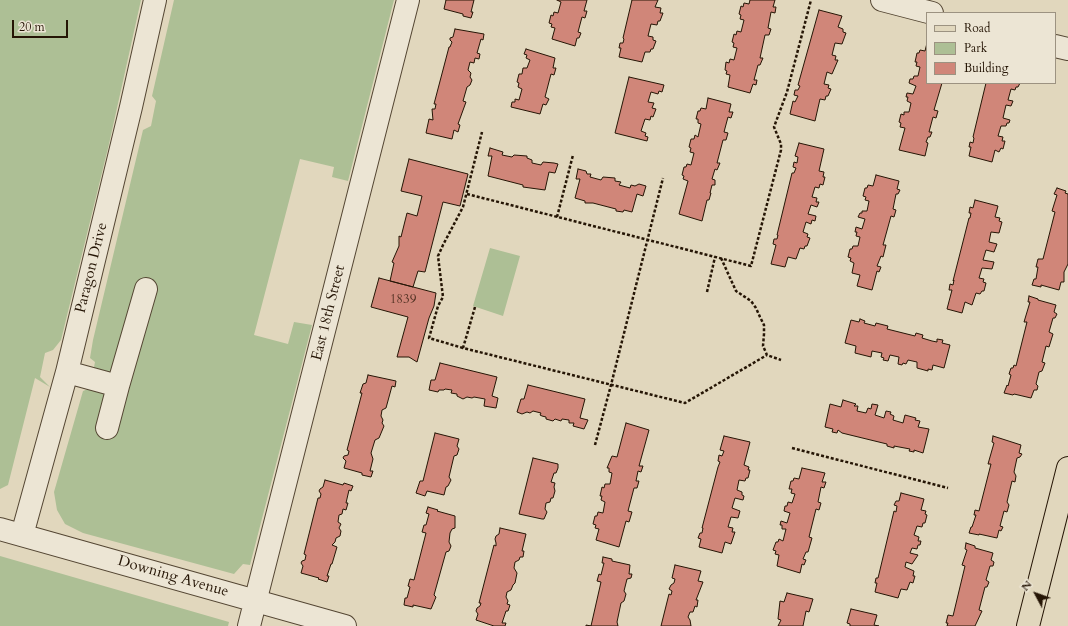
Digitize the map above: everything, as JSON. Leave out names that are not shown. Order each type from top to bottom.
[{"type":"main road","points":[[1028,626],[1068,468]]},
{"type":"street","name":"Paragon Drive","points":[[22,535],[67,372],[131,107],[155,0]]},
{"type":"street","name":"East 18th Street","points":[[250,626],[408,0]]},
{"type":"street","points":[[882,0],[927,8]]},
{"type":"street","points":[[1056,46],[1068,49]]},
{"type":"street","points":[[107,428],[146,289]]},
{"type":"street","points":[[67,372],[118,386]]},
{"type":"street","name":"Downing Avenue","points":[[0,529],[345,626]]},
{"type":"path","points":[[467,194],[751,266],[781,150],[781,144],[774,127],[787,92],[811,0]]},
{"type":"path","points":[[482,132],[467,194],[460,213],[440,251],[438,260],[442,297],[429,338],[463,348],[685,403],[767,355]]},
{"type":"path","points":[[557,216],[573,155]]},
{"type":"path","points":[[595,445],[663,178]]},
{"type":"path","points":[[707,292],[715,257]]},
{"type":"path","points":[[720,258],[736,291],[751,301],[756,308],[764,325],[763,346],[767,355],[781,360]]},
{"type":"path","points":[[463,348],[475,307]]},
{"type":"path","points":[[792,448],[948,488]]},
{"type":"green space","points":[[0,0],[141,0],[109,144],[61,340],[53,350],[45,353],[40,377],[50,387],[35,378],[8,485],[0,489]]},
{"type":"green space","points":[[174,0],[394,0],[348,181],[332,177],[334,167],[300,159],[254,335],[288,344],[294,322],[312,325],[250,565],[243,564],[234,574],[83,533],[65,524],[57,510],[54,492],[83,391],[90,388],[95,362],[90,358],[93,340],[143,130],[151,126],[156,101],[152,96]]},
{"type":"green space","points":[[490,248],[520,256],[503,316],[473,306]]},
{"type":"green space","points":[[0,556],[229,622],[228,626],[0,626]]},
{"type":"building","points":[[446,0],[474,0],[471,18],[463,16],[463,14],[444,9]]},
{"type":"building","points":[[557,0],[587,0],[584,11],[587,11],[585,18],[582,17],[578,32],[581,33],[579,38],[577,38],[575,46],[552,39],[555,28],[551,27],[552,24],[549,23],[551,15],[553,16],[554,12],[558,13],[561,2]]},
{"type":"building","points":[[632,0],[658,0],[655,7],[661,8],[660,13],[663,13],[657,25],[651,24],[648,36],[653,37],[653,40],[656,41],[650,52],[645,52],[642,62],[619,57],[621,48],[619,48],[620,43],[623,43]]},
{"type":"building","points":[[750,0],[775,0],[773,7],[776,7],[775,13],[771,12],[768,28],[771,29],[769,35],[765,35],[760,58],[763,58],[760,65],[758,65],[754,80],[757,80],[756,85],[753,84],[750,93],[728,87],[730,75],[726,74],[727,71],[725,70],[726,62],[729,63],[730,59],[734,60],[737,48],[733,47],[734,43],[732,42],[734,34],[736,35],[737,31],[741,32],[744,20],[740,19],[741,15],[739,14],[741,6],[743,7],[744,3],[749,4]]},
{"type":"building","points":[[819,10],[842,16],[838,27],[843,29],[843,32],[846,33],[842,44],[835,43],[832,55],[836,56],[835,60],[838,60],[832,74],[827,72],[824,84],[829,85],[828,88],[831,89],[825,100],[820,99],[815,121],[790,114],[793,101],[795,102],[798,96],[794,95],[795,90],[798,90],[800,86],[798,85]]},
{"type":"building","points":[[455,29],[484,34],[477,53],[480,54],[479,59],[475,58],[474,63],[470,62],[468,70],[471,73],[470,77],[472,80],[470,85],[467,87],[463,101],[466,102],[458,124],[460,125],[458,132],[454,130],[452,139],[426,133],[429,119],[433,120],[432,109],[435,109],[436,104],[434,104],[449,47],[452,42],[450,38],[453,37]]},
{"type":"building","points":[[926,47],[926,84],[942,84],[934,110],[938,111],[936,118],[933,117],[929,132],[932,132],[926,142],[928,143],[925,156],[899,150],[905,128],[900,127],[901,123],[899,122],[901,114],[904,115],[904,112],[909,112],[911,103],[907,101],[907,93],[913,94],[916,86],[909,83],[910,79],[913,79],[914,76],[918,76],[920,67],[916,66],[917,62],[915,62],[917,53],[919,53],[920,50],[925,51]]},
{"type":"building","points":[[526,49],[555,58],[553,68],[556,68],[554,75],[551,74],[545,97],[549,99],[546,105],[543,104],[540,114],[511,107],[512,102],[515,102],[515,99],[519,100],[522,89],[518,87],[519,83],[517,82],[519,74],[522,74],[523,68],[527,68],[530,60],[526,58],[527,55],[524,54]]},
{"type":"building","points":[[629,77],[664,85],[662,92],[659,91],[658,94],[651,92],[648,102],[654,103],[652,108],[656,109],[650,120],[645,119],[641,131],[646,133],[645,136],[648,137],[647,141],[615,133]]},
{"type":"building","points":[[986,84],[1020,84],[1015,90],[1011,89],[1008,100],[1013,101],[1011,106],[1006,105],[1003,118],[1010,120],[1006,126],[1001,126],[998,136],[1003,137],[1002,141],[1005,141],[1003,149],[1001,148],[999,152],[995,150],[992,162],[969,156],[971,147],[969,147],[970,142],[973,143],[973,137]]},
{"type":"building","points":[[708,98],[731,104],[729,112],[733,112],[731,118],[728,117],[724,132],[728,133],[726,140],[723,140],[717,163],[720,163],[717,170],[715,169],[712,179],[715,180],[715,185],[712,185],[702,221],[679,214],[688,181],[683,179],[684,176],[682,175],[684,167],[686,167],[687,164],[691,165],[694,153],[690,152],[691,148],[689,147],[691,139],[694,139],[695,135],[698,137],[701,124],[698,123],[698,119],[696,119],[698,111],[700,111],[701,108],[706,109]]},
{"type":"building","points":[[799,143],[824,149],[819,171],[824,172],[823,177],[825,177],[823,185],[820,184],[819,188],[815,187],[812,197],[817,198],[816,202],[819,202],[817,207],[811,205],[808,214],[816,216],[815,221],[812,220],[811,224],[806,222],[803,232],[808,234],[807,237],[810,238],[807,246],[805,246],[804,249],[800,248],[796,259],[788,257],[785,267],[771,264],[776,245],[773,244],[774,239],[777,239],[792,173],[794,173],[796,168],[793,167],[794,162],[797,163],[798,157],[795,156]]},
{"type":"building","points":[[490,148],[503,152],[502,155],[512,157],[514,155],[527,156],[527,158],[532,160],[532,163],[541,165],[543,162],[558,164],[555,173],[549,172],[545,190],[523,187],[523,185],[488,176],[492,156],[488,156]]},
{"type":"building","points":[[409,159],[468,174],[460,206],[443,202],[425,272],[418,271],[413,287],[390,281],[394,263],[392,262],[399,246],[399,236],[401,237],[407,213],[417,216],[422,196],[401,191]]},
{"type":"building","points":[[578,169],[586,171],[587,174],[591,174],[590,177],[601,180],[603,177],[615,178],[615,181],[621,182],[619,185],[630,188],[631,185],[635,186],[639,184],[646,186],[643,196],[637,194],[632,212],[624,210],[623,212],[616,211],[616,209],[593,203],[585,203],[585,201],[575,198],[580,179],[576,179]]},
{"type":"building","points":[[876,175],[899,181],[897,189],[900,190],[898,194],[896,194],[893,209],[896,210],[894,217],[891,216],[883,245],[886,245],[883,257],[881,256],[877,266],[881,267],[879,272],[877,271],[872,290],[857,286],[860,275],[852,273],[854,263],[850,261],[851,258],[848,257],[850,249],[852,249],[853,246],[858,246],[860,237],[856,236],[856,227],[862,229],[865,219],[858,217],[862,211],[867,211],[869,201],[865,200],[866,197],[863,196],[865,188],[867,188],[868,185],[873,186]]},
{"type":"building","points":[[1057,188],[1066,191],[1065,193],[1068,194],[1068,264],[1064,272],[1064,282],[1061,282],[1059,290],[1041,285],[1041,287],[1032,285],[1034,279],[1036,279],[1038,259],[1043,259],[1055,212],[1052,211],[1057,195],[1054,194]]},
{"type":"building","points":[[975,200],[998,206],[995,217],[1000,218],[999,221],[1002,222],[999,233],[991,232],[989,242],[997,244],[994,252],[986,250],[983,260],[994,262],[992,269],[982,268],[979,278],[984,279],[983,282],[986,283],[984,291],[980,294],[976,293],[972,305],[965,302],[962,313],[947,309],[952,290],[949,290],[950,284],[953,285],[970,218],[970,207],[973,208]]},
{"type":"building","points":[[379,278],[436,293],[434,306],[429,318],[417,362],[409,357],[397,357],[408,317],[371,307]]},
{"type":"building","points":[[1029,296],[1056,305],[1054,312],[1057,314],[1055,318],[1053,318],[1049,332],[1053,334],[1049,347],[1046,346],[1042,362],[1045,363],[1042,371],[1039,372],[1036,384],[1038,386],[1037,390],[1034,390],[1031,398],[1004,393],[1007,385],[1008,386],[1011,368],[1013,368],[1014,365],[1016,366],[1027,322],[1024,322],[1030,302],[1028,302]]},
{"type":"building","points":[[860,319],[865,321],[864,323],[875,326],[876,323],[888,326],[887,329],[915,336],[916,333],[923,335],[922,338],[932,341],[937,342],[937,339],[943,340],[942,343],[950,345],[944,368],[933,365],[932,370],[928,369],[928,371],[917,368],[917,362],[908,360],[906,364],[898,364],[899,357],[890,355],[888,361],[883,360],[884,358],[881,357],[882,353],[872,351],[871,357],[855,353],[856,346],[845,343],[851,320],[859,322]]},
{"type":"building","points":[[440,363],[497,377],[492,396],[498,398],[496,408],[484,406],[485,399],[467,397],[463,399],[457,396],[457,394],[451,393],[452,390],[445,389],[439,390],[438,392],[429,390],[431,380],[435,380]]},
{"type":"building","points":[[368,375],[396,381],[395,387],[392,386],[386,408],[382,410],[381,416],[384,426],[379,438],[375,440],[371,453],[373,459],[370,471],[373,471],[371,477],[344,468],[346,461],[343,458],[344,456],[348,455],[349,451],[347,450],[362,393],[360,393],[363,384],[366,383]]},
{"type":"building","points":[[528,385],[585,399],[580,418],[588,420],[584,429],[573,426],[574,423],[569,423],[569,420],[562,419],[561,421],[555,419],[553,421],[540,415],[541,413],[533,411],[522,414],[517,412],[521,399],[524,399]]},
{"type":"building","points":[[843,400],[856,404],[854,406],[858,406],[857,411],[866,413],[868,408],[871,409],[872,404],[878,405],[875,415],[884,418],[886,411],[891,412],[890,414],[894,416],[893,420],[903,423],[905,415],[916,418],[915,420],[920,421],[918,427],[929,429],[923,453],[914,450],[914,452],[909,451],[910,449],[894,446],[894,448],[887,446],[887,444],[842,433],[838,430],[837,433],[832,432],[833,429],[825,427],[830,404],[841,407]]},
{"type":"building","points":[[626,423],[649,430],[639,466],[643,466],[641,472],[638,471],[636,481],[639,481],[637,488],[634,488],[628,511],[632,512],[629,522],[626,521],[619,547],[596,540],[599,529],[595,528],[596,525],[593,524],[595,516],[597,516],[598,512],[603,513],[605,502],[601,500],[602,496],[600,496],[602,487],[604,488],[605,484],[610,484],[612,473],[609,472],[609,468],[607,468],[612,456],[617,457]]},
{"type":"building","points":[[435,433],[459,439],[457,446],[459,449],[457,455],[454,456],[449,477],[451,480],[446,487],[444,495],[427,491],[425,496],[416,493],[420,481],[423,481]]},
{"type":"building","points":[[724,436],[750,442],[744,465],[749,467],[748,470],[750,470],[748,478],[746,478],[745,481],[739,480],[737,490],[742,492],[742,495],[744,496],[743,500],[735,498],[732,508],[740,511],[738,518],[731,517],[728,527],[733,528],[732,532],[735,532],[731,544],[725,542],[722,553],[699,547],[701,539],[698,538],[700,533],[702,533],[702,528],[720,462],[718,461],[719,455],[722,456],[724,451],[720,450]]},
{"type":"building","points":[[993,436],[1021,445],[1019,453],[1022,454],[1017,458],[1014,472],[1016,476],[1015,482],[1012,481],[1007,502],[1009,505],[1007,512],[1004,511],[1000,526],[1003,527],[1001,531],[999,530],[997,538],[969,533],[976,515],[974,515],[975,510],[979,511],[991,464],[988,464],[994,443],[992,442]]},
{"type":"building","points":[[533,458],[558,464],[558,468],[556,473],[554,473],[551,482],[555,483],[555,491],[550,502],[546,503],[545,509],[547,512],[544,519],[519,514]]},
{"type":"building","points":[[802,468],[825,473],[822,482],[826,482],[824,488],[821,487],[818,502],[821,503],[819,510],[816,509],[809,537],[812,538],[808,552],[806,552],[803,559],[806,560],[804,565],[802,564],[800,573],[777,566],[779,555],[775,554],[776,551],[773,550],[779,539],[783,541],[786,529],[782,529],[782,525],[780,525],[781,521],[787,523],[790,513],[784,511],[785,506],[787,506],[788,502],[792,503],[795,494],[791,493],[792,489],[789,489],[791,481],[793,481],[794,478],[799,479]]},
{"type":"building","points":[[325,480],[353,486],[351,491],[349,490],[346,510],[343,509],[342,514],[339,515],[338,522],[341,524],[339,528],[341,531],[340,536],[336,538],[332,545],[337,547],[327,576],[329,576],[327,582],[301,573],[303,566],[301,563],[305,560],[306,555],[304,554],[318,498],[320,498],[321,494],[319,491],[323,487]]},
{"type":"building","points":[[901,493],[924,499],[921,510],[926,511],[925,514],[927,515],[925,523],[923,523],[922,527],[917,526],[914,535],[919,537],[918,541],[921,541],[917,549],[912,548],[910,553],[918,555],[912,564],[906,562],[905,567],[914,571],[913,576],[915,576],[913,583],[910,582],[907,590],[901,589],[898,598],[875,592],[877,583],[875,583],[876,578],[878,578],[894,511],[896,512],[897,506],[894,505],[896,501],[899,501]]},
{"type":"building","points":[[428,507],[455,516],[455,528],[452,529],[450,533],[449,542],[451,546],[449,551],[446,552],[434,595],[436,597],[431,609],[413,605],[413,607],[404,605],[405,598],[407,598],[410,587],[408,586],[410,579],[414,580],[426,533],[422,532],[429,514],[426,513]]},
{"type":"building","points":[[500,528],[526,534],[522,551],[524,551],[523,557],[520,557],[519,560],[515,562],[514,568],[517,573],[515,583],[511,590],[507,592],[507,604],[510,605],[508,611],[506,611],[502,623],[506,623],[505,626],[494,626],[476,620],[478,614],[476,611],[481,603],[479,603],[494,545],[496,546],[495,539],[499,534]]},
{"type":"building","points":[[966,543],[975,546],[975,548],[993,553],[991,560],[994,562],[993,566],[990,566],[986,580],[989,582],[987,587],[985,587],[979,610],[982,611],[975,626],[947,626],[948,623],[946,623],[948,615],[953,616],[965,566],[962,565],[967,550],[965,549]]},
{"type":"building","points":[[603,557],[612,559],[612,561],[630,565],[629,574],[632,574],[631,578],[627,579],[624,591],[626,594],[624,601],[621,603],[617,622],[618,626],[591,626],[601,582],[597,581],[599,574],[601,575],[604,563],[602,563]]},
{"type":"building","points":[[675,565],[701,571],[698,581],[703,582],[696,600],[698,600],[697,607],[695,606],[693,612],[690,612],[688,617],[691,626],[661,626],[669,594],[671,595],[672,591],[669,589],[674,583],[675,579],[672,578]]},
{"type":"building","points":[[787,593],[813,599],[809,612],[806,611],[803,626],[778,626],[781,620],[778,619],[780,601],[784,602]]},
{"type":"building","points":[[851,609],[877,615],[874,625],[879,626],[850,626],[850,624],[847,623]]}]
